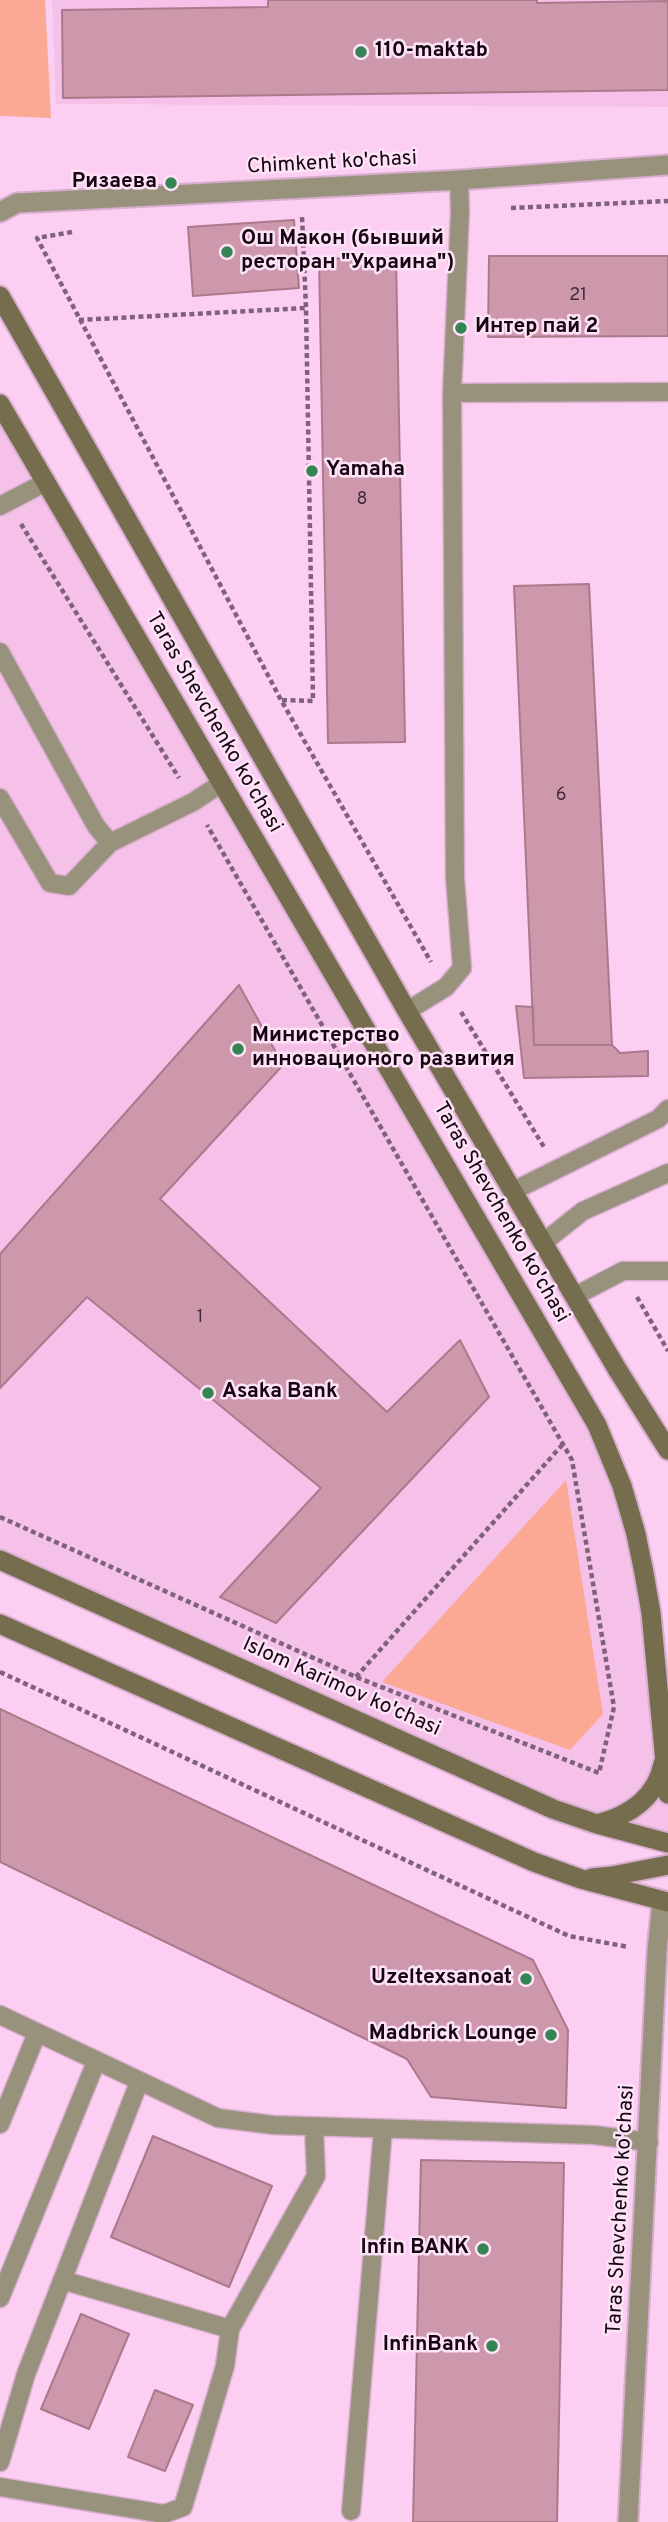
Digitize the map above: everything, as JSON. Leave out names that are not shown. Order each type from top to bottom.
[{"type":"main road","name":"Taras Shevchenko ko'chasi","points":[[0,296],[407,1011],[617,1369],[668,1450]]},
{"type":"main road","name":"Taras Shevchenko ko'chasi","points":[[0,404],[597,1425],[613,1461],[636,1534],[652,1613],[668,1794]]},
{"type":"main road","name":"Islom Karimov ko'chasi","points":[[0,1560],[553,1809],[668,1843]]},
{"type":"main road","points":[[652,1613],[668,1641]]},
{"type":"main road","points":[[0,1624],[534,1862],[581,1879],[665,1902]]},
{"type":"main road","name":"Taras Shevchenko ko'chasi","points":[[597,1824],[621,1816],[643,1801],[657,1781],[664,1756]]},
{"type":"main road","points":[[581,1879],[612,1877],[668,1865]]},
{"type":"street","name":"Chimkent ko'chasi","points":[[0,212],[17,203],[459,180],[668,165]]},
{"type":"street","name":"Taras Shevchenko ko'chasi","points":[[628,2522],[657,1951],[665,1902]]},
{"type":"lane","points":[[407,1011],[446,987],[462,968],[455,878],[452,393],[459,180]]},
{"type":"lane","points":[[452,393],[668,392]]},
{"type":"lane","points":[[4,504],[46,482]]},
{"type":"lane","points":[[0,652],[96,826],[110,844]]},
{"type":"lane","points":[[0,798],[50,883],[69,886],[110,844],[193,802],[222,783]]},
{"type":"lane","points":[[513,1191],[558,1171],[658,1119],[668,1109]]},
{"type":"lane","points":[[544,1242],[583,1210],[668,1173]]},
{"type":"lane","points":[[575,1296],[623,1271],[668,1271]]},
{"type":"lane","points":[[0,2015],[218,2118],[314,2127],[594,2135],[649,2142]]},
{"type":"lane","points":[[0,2124],[37,2033]]},
{"type":"lane","points":[[0,2298],[96,2062]]},
{"type":"lane","points":[[0,2462],[26,2374],[139,2082]]},
{"type":"lane","points":[[0,2487],[164,2514],[183,2507],[225,2367],[230,2329],[316,2176],[314,2127]]},
{"type":"lane","points":[[351,2511],[383,2129]]},
{"type":"lane","points":[[62,2280],[230,2329]]},
{"type":"path","points":[[281,700],[313,701],[302,215]]},
{"type":"path","points":[[37,238],[281,700],[446,987],[558,1171]]},
{"type":"path","points":[[79,320],[306,308]]},
{"type":"path","points":[[0,1517],[356,1677],[599,1773],[614,1707],[572,1460],[193,802],[4,504]]},
{"type":"path","points":[[623,1271],[668,1351]]},
{"type":"path","points":[[356,1677],[563,1444]]},
{"type":"path","points":[[0,1672],[569,1936],[657,1951]]},
{"type":"shaded area","points":[[0,0],[45,0],[51,118],[0,116]]},
{"type":"shaded area","name":"110-maktab","points":[[52,0],[668,0],[668,107],[56,104]]},
{"type":"shaded area","points":[[0,404],[579,1392],[636,1534],[668,1794],[668,1843],[597,1824],[0,1560]]},
{"type":"shaded area","points":[[566,1480],[603,1714],[570,1750],[382,1682]]},
{"type":"building","name":"110-maktab","points":[[268,0],[537,0],[537,3],[668,1],[668,90],[63,98],[62,10],[268,7]]},
{"type":"building","points":[[294,220],[299,288],[193,296],[188,227]]},
{"type":"building","points":[[489,256],[668,256],[668,336],[488,337]]},
{"type":"building","points":[[396,257],[405,742],[328,743],[319,259]]},
{"type":"building","points":[[589,584],[612,1045],[534,1045],[514,586]]},
{"type":"building","points":[[239,985],[283,1065],[160,1199],[387,1412],[460,1340],[489,1397],[276,1623],[220,1597],[321,1488],[87,1297],[0,1388],[0,1254]]},
{"type":"building","points":[[516,1006],[533,1007],[534,1045],[612,1045],[620,1053],[648,1051],[648,1076],[524,1078]]},
{"type":"building","points":[[0,1709],[533,1960],[568,2030],[566,2108],[431,2097],[407,2059],[0,1862]]},
{"type":"building","points":[[153,2136],[272,2186],[229,2287],[111,2237]]},
{"type":"building","points":[[421,2160],[564,2163],[557,2522],[413,2522]]},
{"type":"building","points":[[81,2314],[129,2334],[89,2429],[41,2409]]},
{"type":"building","points":[[155,2390],[193,2405],[165,2471],[128,2457]]},
{"type":"place","name":"110-maktab","points":[[361,52]]},
{"type":"place","name":"Ризаева","points":[[171,183]]},
{"type":"place","name":"Ош Макон (бывший ресторан \"Украина\")","points":[[227,252]]},
{"type":"place","name":"Интер пай 2","points":[[461,328]]},
{"type":"place","name":"Yamaha","points":[[312,471]]},
{"type":"place","name":"Министерство инновационого развития","points":[[238,1049]]},
{"type":"place","name":"Asaka Bank","points":[[208,1393]]},
{"type":"place","name":"Uzeltexsanoat","points":[[526,1979]]},
{"type":"place","name":"Madbrick Lounge","points":[[551,2035]]},
{"type":"place","name":"Infin BANK","points":[[483,2249]]},
{"type":"place","name":"InfinBank","points":[[492,2346]]}]
